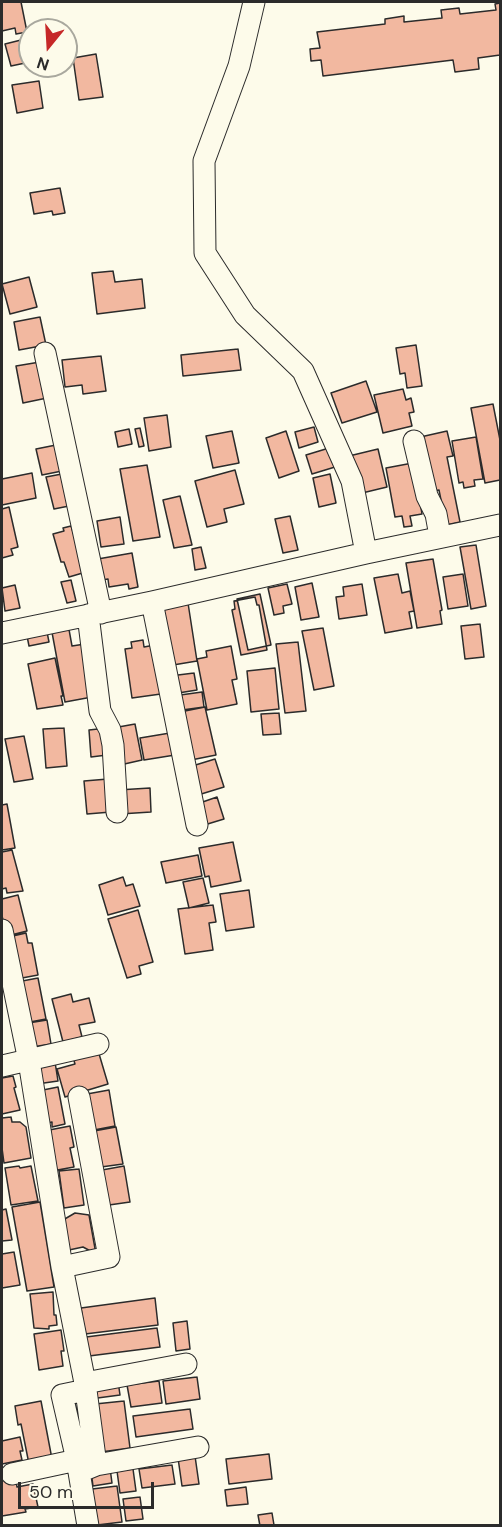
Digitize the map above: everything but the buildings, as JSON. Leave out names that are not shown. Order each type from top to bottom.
[{"type":"street","points":[[254,2],[240,66],[204,161],[205,253],[245,315],[303,371],[352,481],[366,553]]},
{"type":"street","points":[[45,353],[95,614],[100,711],[111,730],[117,812]]},
{"type":"street","points":[[414,441],[427,496],[436,514],[440,537]]},
{"type":"street","points":[[2,633],[501,525]]},
{"type":"street","points":[[152,602],[197,825]]},
{"type":"street","points":[[2,930],[29,1061],[62,1267],[86,1387],[84,1465],[88,1526]]},
{"type":"street","points":[[2,1066],[98,1044]]},
{"type":"street","points":[[62,1267],[109,1257],[79,1097]]},
{"type":"street","points":[[86,1387],[186,1364]]},
{"type":"street","points":[[12,1474],[198,1447]]}]
